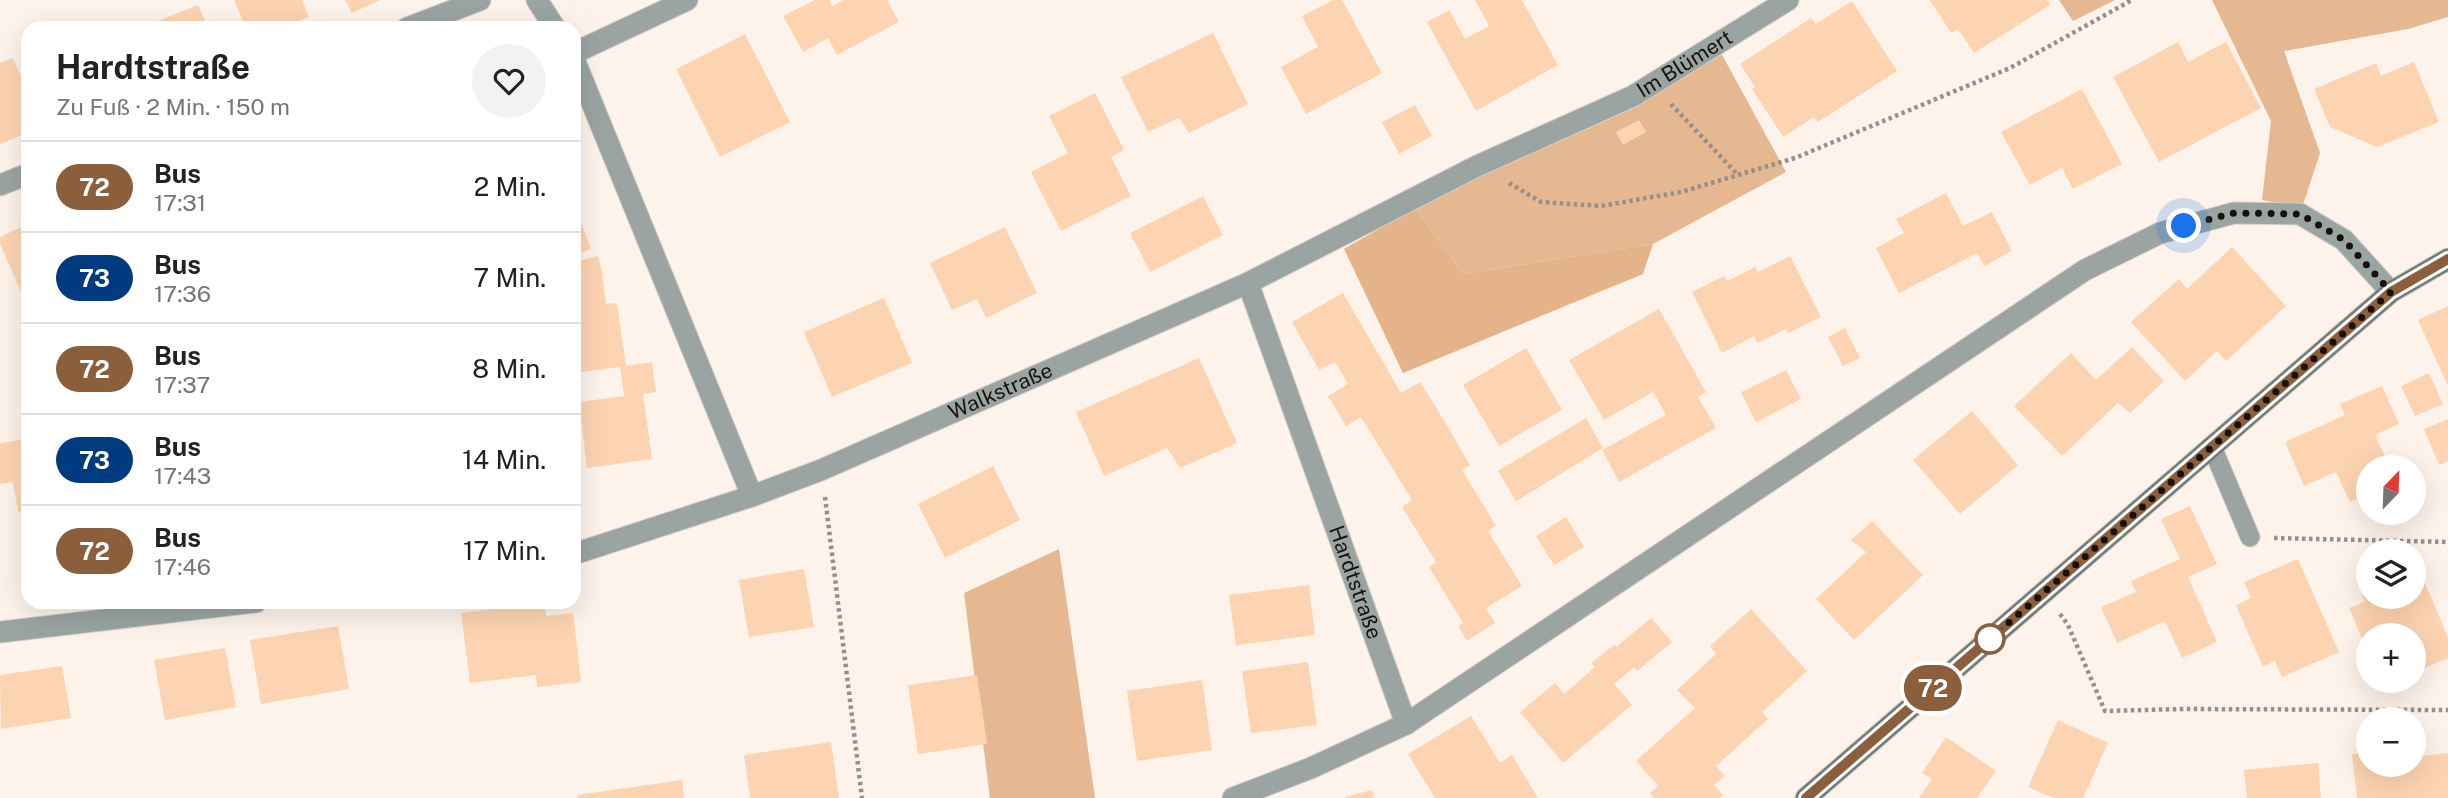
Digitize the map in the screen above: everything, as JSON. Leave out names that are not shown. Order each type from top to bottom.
[{"type":"street","points":[[425,21],[480,0]]},
{"type":"street","points":[[537,0],[550,21]]},
{"type":"street","points":[[581,53],[687,0]]},
{"type":"street","name":"Im Blümert","points":[[1579,121],[1653,85],[1788,0]]},
{"type":"street","points":[[581,73],[752,496]]},
{"type":"street","name":"Walkstraße","points":[[581,552],[752,496],[821,470],[1248,283],[1478,166],[1579,121]]},
{"type":"street","points":[[0,185],[21,177]]},
{"type":"street","points":[[1233,798],[1311,768],[1406,724],[2085,270],[2160,233],[2234,213],[2300,214],[2344,240],[2391,292]]},
{"type":"street","points":[[1806,798],[2391,292],[2448,258]]},
{"type":"street","name":"Hardtstraße","points":[[1248,283],[1406,724]]},
{"type":"street","points":[[0,632],[196,609]]},
{"type":"lane","points":[[2212,447],[2250,537]]},
{"type":"path","points":[[1478,166],[1541,202],[1601,206],[1681,192],[1795,158],[2010,68],[2132,0]]},
{"type":"path","points":[[1653,85],[1738,175]]},
{"type":"path","points":[[821,470],[862,798]]},
{"type":"path","points":[[2250,537],[2448,542]]},
{"type":"path","points":[[2046,592],[2068,625],[2105,711],[2448,710]]},
{"type":"shaded area","points":[[2059,0],[2115,0],[2073,21]]},
{"type":"shaded area","points":[[2212,0],[2448,0],[2448,17],[2408,29],[2284,51],[2320,153],[2302,208],[2262,200],[2271,121]]},
{"type":"shaded area","points":[[1720,51],[1786,172],[1653,244],[1463,274],[1415,208]]},
{"type":"shaded area","points":[[1415,208],[1463,274],[1653,244],[1643,274],[1403,373],[1344,249]]},
{"type":"shaded area","points":[[1059,549],[1095,798],[990,798],[964,593]]},
{"type":"building","points":[[234,0],[302,0],[309,17],[299,21],[243,21]]},
{"type":"building","points":[[345,0],[380,0],[352,13]]},
{"type":"building","points":[[815,0],[829,0],[832,6],[843,0],[887,0],[899,22],[837,55],[828,38],[803,52],[783,16]]},
{"type":"building","points":[[1333,0],[1342,0],[1382,73],[1306,114],[1281,67],[1318,47],[1302,16]]},
{"type":"building","points":[[1475,0],[1522,0],[1558,65],[1476,111],[1427,22],[1449,10],[1465,39],[1489,26]]},
{"type":"building","points":[[1930,0],[2047,0],[2050,5],[1974,53],[1958,29],[1951,33]]},
{"type":"building","points":[[1852,1],[1897,71],[1818,122],[1814,117],[1783,137],[1752,89],[1755,87],[1740,64],[1811,18],[1816,24]]},
{"type":"building","points":[[198,5],[205,21],[158,21]]},
{"type":"building","points":[[1213,33],[1248,104],[1189,133],[1179,118],[1148,132],[1121,77]]},
{"type":"building","points":[[745,34],[790,122],[720,157],[676,69]]},
{"type":"building","points":[[2178,42],[2188,62],[2226,42],[2261,108],[2159,162],[2113,77]]},
{"type":"building","points":[[13,58],[21,77],[21,136],[0,144],[0,63]]},
{"type":"building","points":[[2414,62],[2439,122],[2377,147],[2330,127],[2314,89],[2376,63],[2381,76]]},
{"type":"building","points":[[2082,89],[2122,164],[2073,189],[2062,168],[2030,185],[2001,132]]},
{"type":"building","points":[[1095,93],[1124,150],[1111,157],[1131,196],[1061,231],[1031,172],[1068,153],[1049,116]]},
{"type":"building","points":[[1415,105],[1432,136],[1399,154],[1382,122]]},
{"type":"building","points":[[1639,120],[1646,132],[1623,145],[1616,132]]},
{"type":"building","points":[[1946,193],[1963,226],[1992,212],[2012,251],[1984,266],[1977,253],[1899,293],[1876,248],[1904,233],[1896,219]]},
{"type":"building","points":[[1203,196],[1223,235],[1150,272],[1130,233]]},
{"type":"building","points":[[581,222],[591,249],[581,253]]},
{"type":"building","points":[[21,227],[21,291],[0,244],[0,237]]},
{"type":"building","points":[[1005,227],[1037,293],[986,318],[977,299],[952,310],[930,263]]},
{"type":"building","points":[[2232,247],[2286,306],[2226,361],[2217,351],[2185,381],[2131,322],[2179,279],[2187,289]]},
{"type":"building","points":[[598,256],[606,304],[617,303],[626,366],[652,362],[656,392],[643,394],[652,459],[587,468],[581,402],[624,396],[620,367],[581,372],[581,260]]},
{"type":"building","points":[[1790,256],[1821,317],[1788,333],[1786,329],[1757,343],[1754,336],[1722,353],[1692,292],[1724,276],[1727,281],[1755,267],[1758,272]]},
{"type":"building","points":[[1343,293],[1401,393],[1420,382],[1437,409],[1470,465],[1462,470],[1496,526],[1488,531],[1522,586],[1486,608],[1495,623],[1467,641],[1458,626],[1463,623],[1429,567],[1436,562],[1402,507],[1412,500],[1361,417],[1346,426],[1328,396],[1348,384],[1335,362],[1319,370],[1292,322]]},
{"type":"building","points":[[884,298],[912,363],[832,397],[804,332]]},
{"type":"building","points":[[2448,306],[2448,386],[2418,320]]},
{"type":"building","points":[[1659,309],[1706,392],[1698,397],[1716,428],[1619,482],[1602,450],[1666,415],[1653,392],[1604,420],[1569,360]]},
{"type":"building","points":[[1845,328],[1860,358],[1843,366],[1828,337]]},
{"type":"building","points":[[2132,347],[2164,381],[2130,413],[2118,403],[2062,456],[2014,406],[2071,353],[2096,380]]},
{"type":"building","points":[[1526,348],[1562,410],[1499,446],[1463,385]]},
{"type":"building","points":[[1199,358],[1237,443],[1180,468],[1167,448],[1104,476],[1076,412]]},
{"type":"building","points":[[1786,370],[1801,399],[1756,422],[1741,392]]},
{"type":"building","points":[[2429,373],[2443,404],[2415,416],[2401,386]]},
{"type":"building","points":[[2382,386],[2399,424],[2375,435],[2384,455],[2356,455],[2356,499],[2350,502],[2336,472],[2304,486],[2285,442],[2345,415],[2340,404]]},
{"type":"building","points":[[1972,411],[2018,465],[1960,514],[1913,460]]},
{"type":"building","points":[[1586,418],[1603,448],[1516,501],[1498,471]]},
{"type":"building","points":[[2448,419],[2448,461],[2439,465],[2424,429]]},
{"type":"building","points":[[21,440],[21,512],[18,512],[13,482],[0,484],[0,443]]},
{"type":"building","points":[[993,466],[1020,520],[945,558],[918,504]]},
{"type":"building","points":[[2190,506],[2217,564],[2188,577],[2217,642],[2182,658],[2165,621],[2117,643],[2101,607],[2136,592],[2131,581],[2180,559],[2161,519]]},
{"type":"building","points":[[1566,517],[1584,547],[1554,565],[1536,536]]},
{"type":"building","points":[[1872,521],[1923,575],[1854,640],[1816,599],[1866,552],[1851,540]]},
{"type":"building","points":[[2298,559],[2339,652],[2282,677],[2275,661],[2263,667],[2236,605],[2251,598],[2244,582]]},
{"type":"building","points":[[804,569],[814,627],[749,637],[739,580]]},
{"type":"building","points":[[1309,585],[1315,635],[1236,645],[1229,595]]},
{"type":"building","points":[[2426,585],[2448,637],[2448,658],[2426,667],[2426,623],[2356,625],[2349,608],[2356,605],[2356,609],[2426,609]]},
{"type":"building","points":[[494,609],[545,609],[546,616],[573,613],[581,682],[537,687],[536,675],[470,683],[461,613]]},
{"type":"building","points":[[1751,609],[1807,671],[1762,712],[1768,719],[1716,766],[1725,776],[1714,785],[1723,795],[1720,798],[1654,798],[1650,793],[1658,786],[1636,761],[1695,708],[1677,690],[1716,654],[1710,646]]},
{"type":"building","points":[[1651,618],[1672,642],[1637,671],[1634,667],[1614,684],[1632,705],[1563,763],[1520,712],[1555,683],[1564,694],[1595,667],[1591,663],[1615,644],[1616,647]]},
{"type":"building","points":[[338,626],[349,689],[261,704],[250,640]]},
{"type":"building","points":[[225,648],[236,707],[165,720],[154,660]]},
{"type":"building","points":[[1308,662],[1317,725],[1251,733],[1242,671]]},
{"type":"building","points":[[62,666],[71,718],[1,729],[0,675]]},
{"type":"building","points":[[977,675],[987,744],[918,754],[908,685]]},
{"type":"building","points":[[1202,680],[1212,750],[1137,761],[1127,691]]},
{"type":"building","points":[[1471,716],[1500,763],[1512,755],[1538,798],[1435,798],[1408,754]]},
{"type":"building","points":[[2058,720],[2108,743],[2083,798],[2054,798],[2028,787]]},
{"type":"building","points":[[1946,737],[1996,771],[1977,798],[1919,798],[1932,779],[1922,773]]},
{"type":"building","points":[[831,742],[839,798],[750,798],[744,755]]},
{"type":"building","points":[[2448,753],[2448,798],[2357,798],[2352,754],[2356,754],[2356,777],[2426,777],[2426,756]]},
{"type":"building","points":[[2318,763],[2321,798],[2247,798],[2244,770]]},
{"type":"building","points":[[682,780],[684,798],[578,798],[577,795]]},
{"type":"building","points":[[1372,790],[1374,798],[1345,798],[1345,797]]},
{"type":"bus line","name":"72","points":[[1806,798],[2391,292],[2448,259]]},
{"type":"route","points":[[1990,639],[2391,292],[2344,240],[2300,214],[2234,213],[2184,226]]}]
